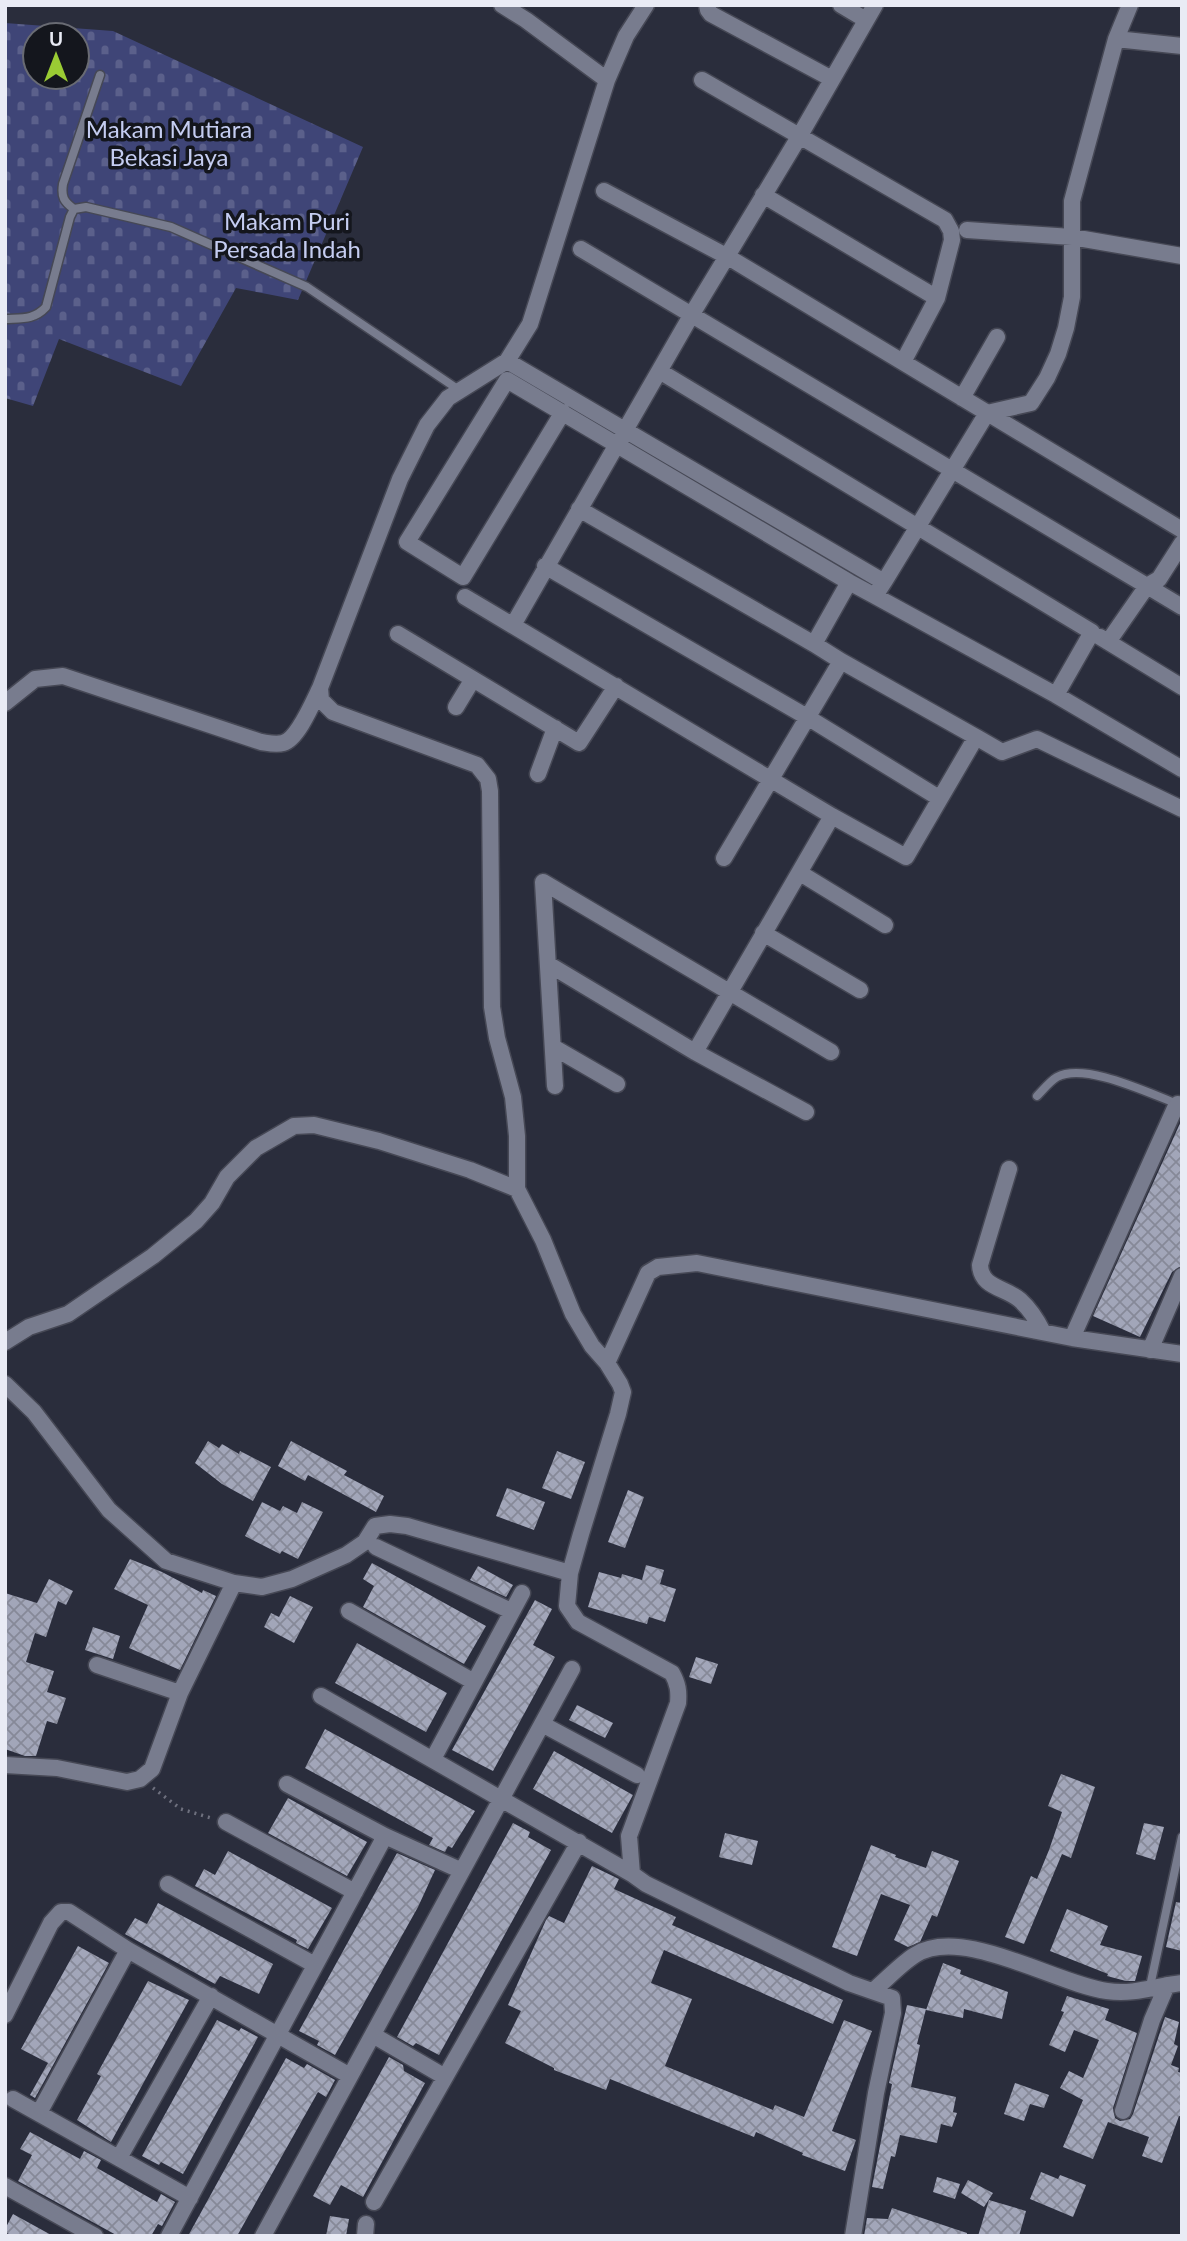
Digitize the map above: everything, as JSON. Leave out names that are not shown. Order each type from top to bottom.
[{"type":"street","points":[[502,5],[607,80]]},
{"type":"street","points":[[5,703],[35,679],[63,676],[261,742],[284,743],[293,738],[320,688],[413,449],[439,407],[459,390],[507,361],[520,343],[536,307],[607,80],[626,36],[646,5]]},
{"type":"street","points":[[707,5],[711,14],[832,79]]},
{"type":"street","points":[[841,5],[866,20]]},
{"type":"street","points":[[513,625],[692,314],[875,5]]},
{"type":"street","points":[[880,589],[987,413],[1031,403],[1058,354],[1072,297],[1072,201],[1116,39],[1130,5]]},
{"type":"street","points":[[1116,39],[1180,41]]},
{"type":"street","points":[[702,80],[945,220],[952,240],[937,298],[902,362]]},
{"type":"street","points":[[604,191],[728,257],[1182,530]]},
{"type":"street","points":[[763,195],[937,298]]},
{"type":"street","points":[[967,230],[1072,237],[1182,256]]},
{"type":"street","points":[[581,249],[1182,607]]},
{"type":"street","points":[[962,398],[997,337]]},
{"type":"street","points":[[507,361],[626,430],[880,589],[1182,769]]},
{"type":"street","points":[[661,372],[1182,687]]},
{"type":"street","points":[[563,412],[463,577],[407,542],[507,380],[563,412],[849,582],[880,589]]},
{"type":"street","points":[[579,509],[1002,752],[1037,739],[1182,809]]},
{"type":"street","points":[[1108,642],[1147,586],[1159,579],[1182,543]]},
{"type":"street","points":[[545,566],[807,717],[940,798]]},
{"type":"street","points":[[814,644],[849,582]]},
{"type":"street","points":[[465,597],[832,816],[906,857],[976,737]]},
{"type":"street","points":[[1056,695],[1092,632]]},
{"type":"street","points":[[398,634],[579,743],[615,686]]},
{"type":"street","points":[[724,858],[841,661]]},
{"type":"street","points":[[456,707],[473,679]]},
{"type":"street","points":[[320,688],[321,700],[332,712],[477,765],[488,779],[492,1007],[497,1038],[513,1097],[517,1136],[517,1189],[543,1240],[573,1314],[592,1346],[607,1363],[623,1392],[570,1573],[567,1606],[578,1622],[671,1674],[677,1682],[678,1703],[629,1836],[632,1874]]},
{"type":"street","points":[[538,774],[555,728]]},
{"type":"street","points":[[695,1052],[832,816]]},
{"type":"street","points":[[800,873],[885,925]]},
{"type":"street","points":[[555,1086],[543,882],[831,1052]]},
{"type":"street","points":[[763,933],[860,990]]},
{"type":"street","points":[[548,964],[695,1052],[806,1112]]},
{"type":"street","points":[[554,1046],[617,1084]]},
{"type":"street","points":[[1072,1338],[1180,1104]]},
{"type":"street","points":[[5,1342],[29,1326],[68,1314],[153,1256],[196,1221],[212,1203],[227,1177],[256,1148],[294,1126],[314,1125],[379,1141],[470,1170],[517,1189]]},
{"type":"street","points":[[1009,1169],[980,1265],[981,1274],[987,1282],[1019,1298],[1033,1314],[1043,1332]]},
{"type":"street","points":[[607,1363],[648,1273],[658,1267],[676,1263],[697,1263],[761,1274],[841,1293],[1072,1338],[1182,1354]]},
{"type":"street","points":[[1150,1350],[1182,1276]]},
{"type":"street","points":[[5,1384],[34,1412],[109,1510],[166,1561],[234,1583],[262,1587],[292,1578],[346,1555],[365,1542],[375,1526],[390,1524],[481,1546],[570,1573]]},
{"type":"street","points":[[376,1547],[511,1611]]},
{"type":"street","points":[[5,1765],[57,1768],[127,1782],[140,1779],[152,1769],[180,1693],[234,1583]]},
{"type":"street","points":[[433,1759],[522,1593]]},
{"type":"street","points":[[349,1611],[474,1682]]},
{"type":"street","points":[[97,1665],[180,1693]]},
{"type":"street","points":[[263,2236],[572,1669]]},
{"type":"street","points":[[321,1696],[579,1842],[646,1884],[849,1983],[892,1998],[893,2014],[876,2093],[853,2236]]},
{"type":"street","points":[[542,1724],[637,1775]]},
{"type":"street","points":[[287,1784],[385,1836],[462,1871]]},
{"type":"street","points":[[226,1822],[355,1892]]},
{"type":"street","points":[[169,2236],[385,1836]]},
{"type":"street","points":[[374,2202],[579,1842]]},
{"type":"street","points":[[168,1884],[315,1965]]},
{"type":"street","points":[[5,2015],[51,1923],[61,1912],[69,1912],[128,1950],[351,2076]]},
{"type":"street","points":[[874,1990],[914,1955],[937,1947],[985,1951],[1086,1987],[1129,1993],[1175,1984]]},
{"type":"street","points":[[39,2113],[128,1950]]},
{"type":"street","points":[[1123,2111],[1152,2020],[1175,1984]]},
{"type":"street","points":[[119,2158],[211,1996]]},
{"type":"street","points":[[373,2035],[445,2077]]},
{"type":"street","points":[[13,2099],[190,2198]]},
{"type":"street","points":[[5,2186],[95,2236]]},
{"type":"lane","points":[[100,75],[63,184],[64,202],[74,209],[86,207],[171,227],[307,287],[459,390]]},
{"type":"lane","points":[[5,319],[39,315],[46,307],[74,209]]},
{"type":"lane","points":[[1037,1096],[1056,1077],[1072,1072],[1090,1072],[1180,1104]]},
{"type":"lane","points":[[1149,1991],[1182,1838]]},
{"type":"path","points":[[140,1779],[181,1809],[226,1822]]},
{"type":"green space","points":[[5,23],[21,24],[21,91],[91,91],[91,29],[113,31],[363,147],[298,300],[236,288],[181,386],[59,339],[33,406],[5,398]]},
{"type":"building","points":[[1182,1119],[1182,1266],[1172,1272],[1140,1337],[1093,1316]]},
{"type":"building","points":[[208,1441],[219,1448],[222,1444],[239,1454],[240,1451],[271,1467],[253,1501],[222,1484],[195,1463]]},
{"type":"building","points":[[291,1441],[347,1471],[344,1475],[384,1496],[376,1512],[308,1475],[305,1481],[278,1466]]},
{"type":"building","points":[[557,1451],[585,1462],[571,1499],[542,1488]]},
{"type":"building","points":[[507,1488],[545,1502],[534,1530],[496,1516]]},
{"type":"building","points":[[628,1490],[644,1497],[625,1548],[608,1542]]},
{"type":"building","points":[[262,1502],[280,1511],[283,1506],[297,1513],[302,1502],[323,1512],[298,1559],[282,1551],[280,1554],[245,1536]]},
{"type":"building","points":[[130,1559],[202,1593],[203,1590],[216,1596],[180,1670],[129,1648],[148,1605],[114,1589]]},
{"type":"building","points":[[372,1563],[486,1626],[464,1664],[363,1607],[374,1586],[363,1579]]},
{"type":"building","points":[[646,1565],[664,1570],[660,1584],[676,1589],[665,1622],[649,1617],[647,1624],[588,1607],[599,1572],[621,1578],[622,1574],[642,1580]]},
{"type":"building","points":[[478,1566],[513,1585],[506,1597],[470,1580]]},
{"type":"building","points":[[49,1579],[73,1591],[66,1605],[58,1601],[46,1637],[35,1633],[26,1662],[54,1671],[47,1692],[66,1698],[57,1724],[47,1721],[36,1756],[25,1756],[5,1749],[5,1593],[37,1603]]},
{"type":"building","points":[[290,1596],[313,1607],[294,1643],[264,1627],[271,1613],[279,1617]]},
{"type":"building","points":[[535,1600],[552,1609],[533,1645],[555,1657],[493,1771],[452,1750]]},
{"type":"building","points":[[93,1627],[120,1636],[113,1659],[85,1650]]},
{"type":"building","points":[[357,1643],[447,1693],[426,1732],[335,1683]]},
{"type":"building","points":[[696,1657],[718,1664],[711,1684],[689,1677]]},
{"type":"building","points":[[577,1705],[613,1723],[605,1738],[569,1720]]},
{"type":"building","points":[[325,1729],[475,1811],[452,1848],[448,1846],[445,1852],[429,1845],[433,1838],[305,1768]]},
{"type":"building","points":[[554,1751],[633,1795],[612,1833],[533,1789]]},
{"type":"building","points":[[1061,1774],[1095,1787],[1071,1858],[1062,1854],[1024,1944],[1005,1937],[1031,1876],[1037,1879],[1049,1850],[1062,1812],[1048,1806]]},
{"type":"building","points":[[288,1798],[367,1842],[347,1876],[268,1833]]},
{"type":"building","points":[[513,1823],[530,1832],[528,1837],[551,1850],[439,2055],[416,2043],[413,2046],[397,2037]]},
{"type":"building","points":[[1144,1823],[1164,1827],[1155,1860],[1136,1854]]},
{"type":"building","points":[[725,1833],[758,1841],[752,1865],[719,1857]]},
{"type":"building","points":[[871,1845],[926,1868],[932,1851],[959,1861],[937,1917],[932,1915],[920,1942],[908,1947],[894,1940],[910,1905],[881,1894],[857,1956],[832,1947]]},
{"type":"building","points":[[228,1851],[332,1908],[308,1949],[296,1943],[297,1940],[195,1886],[204,1869],[215,1875]]},
{"type":"building","points":[[397,1853],[435,1870],[418,1907],[335,2055],[317,2045],[319,2041],[299,2031]]},
{"type":"building","points":[[592,1866],[619,1879],[614,1889],[676,1917],[672,1925],[843,2000],[833,2024],[664,1950],[651,1983],[692,1999],[665,2066],[773,2110],[775,2105],[804,2117],[844,2020],[872,2031],[832,2131],[856,2140],[845,2171],[802,2155],[803,2153],[756,2132],[754,2137],[610,2079],[606,2090],[554,2070],[505,2043],[521,2011],[508,2005],[546,1920],[549,1916],[564,1923]]},
{"type":"building","points":[[1176,1902],[1182,1903],[1182,1951],[1166,1947]]},
{"type":"building","points":[[158,1903],[273,1964],[259,1994],[220,1976],[215,1984],[125,1934],[135,1918],[147,1924]]},
{"type":"building","points":[[1067,1909],[1108,1926],[1100,1945],[1142,1956],[1135,1981],[1107,1976],[1108,1974],[1050,1951]]},
{"type":"building","points":[[78,1946],[109,1963],[35,2098],[30,2095],[48,2063],[21,2049]]},
{"type":"building","points":[[943,1963],[961,1970],[960,1974],[1008,1992],[1002,2019],[964,2009],[963,2018],[926,2010]]},
{"type":"building","points":[[148,1981],[189,2000],[111,2142],[77,2120],[101,2076],[97,2074]]},
{"type":"building","points":[[1067,1996],[1109,2009],[1105,2020],[1137,2033],[1113,2108],[1115,2118],[1120,2121],[1130,2119],[1133,2114],[1165,2017],[1179,2022],[1174,2044],[1178,2046],[1171,2065],[1179,2068],[1178,2072],[1182,2073],[1182,2117],[1179,2116],[1162,2163],[1142,2156],[1149,2137],[1108,2122],[1093,2159],[1063,2147],[1083,2100],[1060,2088],[1069,2071],[1083,2078],[1099,2040],[1074,2030],[1065,2052],[1049,2045],[1064,2012],[1061,2011]]},
{"type":"building","points":[[907,2005],[926,2009],[917,2044],[920,2045],[911,2087],[956,2097],[953,2112],[957,2113],[952,2127],[941,2124],[937,2143],[900,2135],[895,2157],[891,2156],[883,2189],[872,2187],[892,2084],[889,2083]]},
{"type":"building","points":[[217,2020],[258,2037],[183,2174],[161,2162],[159,2165],[142,2156]]},
{"type":"building","points":[[389,2057],[403,2065],[404,2071],[425,2083],[363,2197],[341,2185],[330,2205],[313,2196]]},
{"type":"building","points":[[286,2058],[304,2068],[307,2064],[335,2080],[326,2097],[318,2092],[237,2236],[188,2236]]},
{"type":"building","points":[[1015,2083],[1049,2095],[1044,2108],[1030,2104],[1024,2121],[1004,2114]]},
{"type":"building","points":[[30,2132],[80,2159],[84,2151],[101,2160],[97,2168],[157,2202],[161,2194],[175,2202],[162,2226],[158,2224],[151,2236],[118,2236],[18,2181],[32,2155],[20,2149]]},
{"type":"building","points":[[1041,2172],[1058,2179],[1060,2175],[1086,2185],[1073,2217],[1030,2199]]},
{"type":"building","points":[[937,2177],[960,2184],[955,2199],[933,2192]]},
{"type":"building","points":[[968,2180],[993,2193],[984,2207],[961,2193]]},
{"type":"building","points":[[989,2200],[1026,2211],[1019,2236],[978,2236]]},
{"type":"building","points":[[892,2208],[967,2233],[967,2236],[864,2236],[867,2218],[888,2219]]},
{"type":"building","points":[[13,2214],[53,2236],[12,2236],[5,2232],[5,2229]]},
{"type":"building","points":[[330,2216],[349,2219],[346,2236],[326,2236]]},
{"type":"park label","name":"Makam Mutiara Bekasi Jaya","points":[[169,142]]},
{"type":"park label","name":"Makam Puri Persada Indah","points":[[287,234]]}]
